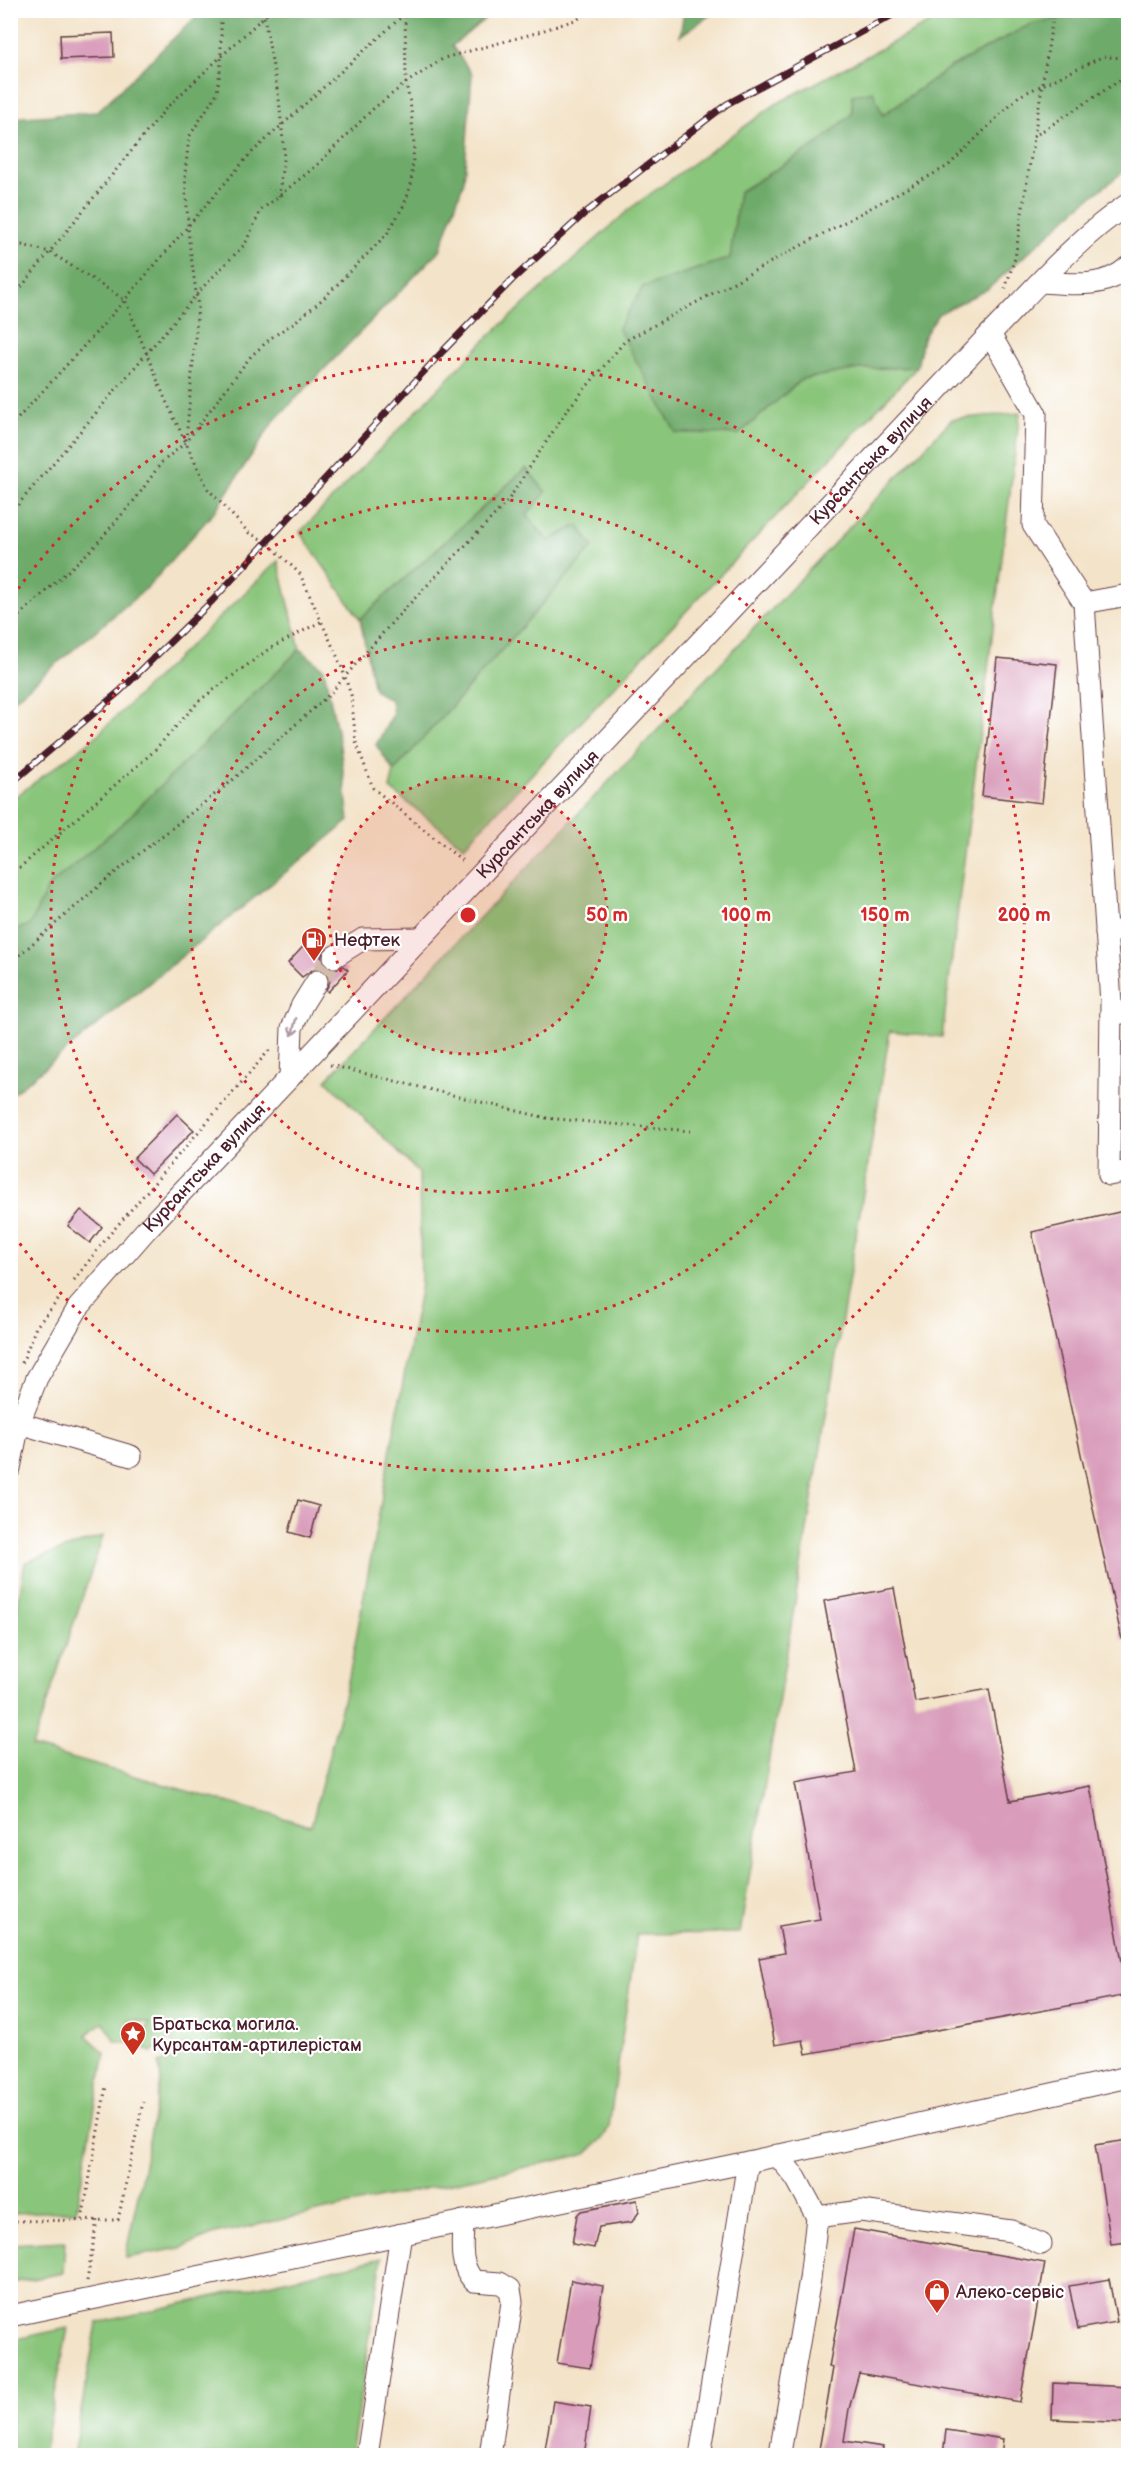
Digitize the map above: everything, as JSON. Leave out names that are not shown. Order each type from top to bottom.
[{"type":"street","name":"Курсантська вулиця","points":[[10,1468],[19,1423],[37,1378],[78,1308],[146,1230],[990,334],[1111,216],[1128,204]]},
{"type":"street","points":[[1042,282],[1084,285],[1121,274],[1128,267]]},
{"type":"street","points":[[990,334],[1036,414],[1033,525],[1084,603],[1106,933],[1120,1014],[1109,1174],[1128,1171]]},
{"type":"street","points":[[1084,603],[1128,595]]},
{"type":"street","points":[[1106,933],[1128,929]]},
{"type":"street","points":[[334,957],[363,939],[421,938]]},
{"type":"street","points":[[290,1077],[292,1028],[302,1005],[317,981]]},
{"type":"street","points":[[19,1423],[131,1456]]},
{"type":"street","points":[[10,2316],[748,2162],[1128,2077]]},
{"type":"street","points":[[776,2456],[780,2453],[810,2279],[817,2217],[796,2178],[777,2155]]},
{"type":"street","points":[[703,2455],[748,2162]]},
{"type":"street","points":[[817,2217],[861,2211],[1011,2231],[1041,2244]]},
{"type":"street","points":[[463,2221],[462,2260],[465,2272],[474,2281],[500,2283],[510,2289],[512,2302],[490,2456]]},
{"type":"street","points":[[367,2456],[401,2234]]},
{"type":"path","points":[[186,442],[194,369],[197,294],[189,241],[185,174],[189,137],[217,93],[221,57],[221,10]]},
{"type":"path","points":[[10,301],[167,107],[271,10]]},
{"type":"path","points":[[10,427],[125,300],[250,154],[409,10]]},
{"type":"path","points":[[10,514],[197,294],[245,244],[261,210],[315,167],[374,108],[444,58],[542,31],[578,19],[591,10]]},
{"type":"path","points":[[1005,290],[1016,258],[1054,10]]},
{"type":"path","points":[[10,624],[93,548],[137,497],[162,463],[186,442],[251,356],[324,298],[387,234],[404,205],[411,185],[414,146],[411,108],[406,83],[405,12]]},
{"type":"path","points":[[264,17],[282,125],[284,151],[279,196]]},
{"type":"path","points":[[10,963],[107,879],[228,784],[329,695],[395,620],[507,502],[567,410],[625,341],[948,166],[1019,96],[1102,57],[1128,58]]},
{"type":"path","points":[[1034,137],[1128,75]]},
{"type":"path","points":[[10,242],[50,252],[125,300],[208,489],[249,533],[267,542],[300,574],[345,677],[351,695],[356,742],[373,788],[413,823],[480,875]]},
{"type":"path","points":[[10,876],[152,753],[200,700],[269,649],[322,621]]},
{"type":"path","points":[[307,1059],[546,1118],[690,1131]]},
{"type":"path","points":[[82,2220],[106,2086]]},
{"type":"path","points":[[10,2221],[118,2220],[143,2102]]},
{"type":"path","points":[[85,2300],[97,2220]]},
{"type":"green space","points":[[684,10],[716,11],[680,36]]},
{"type":"green space","points":[[202,11],[485,11],[489,16],[452,46],[472,74],[464,181],[440,250],[273,422],[215,511],[148,587],[11,702],[11,118],[97,112]]},
{"type":"green space","points":[[952,11],[1095,11],[1031,24],[949,68],[882,115],[852,95],[852,114],[819,143],[739,192],[730,258],[643,287],[739,434],[802,379],[859,369],[917,367],[464,846],[390,789],[394,771],[593,547],[578,525],[548,541],[527,515],[525,469],[360,619],[300,532],[489,336],[632,207],[776,104]]},
{"type":"green space","points":[[1095,11],[1128,11],[1128,168],[1075,210],[988,289],[938,314],[923,338],[917,367],[859,369],[802,379],[739,434],[676,433],[618,328],[643,287],[730,258],[739,192],[819,143],[852,114],[852,95],[873,91],[883,115],[949,68],[1031,24]]},
{"type":"green space","points":[[1020,413],[942,1037],[890,1031],[740,1933],[637,1934],[609,2127],[603,2138],[586,2154],[215,2234],[180,2248],[125,2258],[161,2081],[159,2063],[179,2057],[170,2039],[151,2052],[141,2045],[149,2023],[129,2020],[129,2043],[115,2042],[104,2022],[86,2035],[105,2053],[76,2211],[11,2213],[10,1651],[25,1562],[103,1536],[32,1747],[311,1826],[349,1677],[421,1284],[419,1173],[326,1080],[952,419]]},
{"type":"green space","points":[[526,468],[546,492],[527,515],[548,541],[578,525],[593,547],[394,771],[376,745],[393,714],[391,700],[374,690],[360,619]]},
{"type":"green space","points":[[278,561],[300,649],[124,822],[48,887],[30,926],[11,931],[11,800],[93,739]]},
{"type":"green space","points":[[300,649],[324,669],[340,745],[349,821],[11,1095],[11,931],[30,925],[48,887],[124,822]]},
{"type":"green space","points":[[65,2241],[63,2273],[11,2283],[11,2244]]},
{"type":"green space","points":[[382,2258],[351,2455],[73,2455],[97,2323]]},
{"type":"green space","points":[[68,2328],[43,2455],[11,2455],[11,2340]]},
{"type":"building","points":[[113,33],[114,57],[61,59],[60,35]]},
{"type":"building","points":[[997,658],[1057,664],[1042,803],[982,796]]},
{"type":"building","name":"Нефтек","points":[[312,937],[325,949],[321,957],[324,964],[334,970],[343,966],[348,970],[328,992],[326,990],[330,981],[324,971],[312,970],[302,977],[288,963]]},
{"type":"building","points":[[177,1114],[194,1130],[150,1174],[134,1158]]},
{"type":"building","points":[[81,1210],[102,1227],[90,1243],[68,1226]]},
{"type":"building","points":[[1128,1210],[1128,1639],[1122,1640],[1032,1232]]},
{"type":"building","points":[[298,1500],[319,1506],[310,1538],[289,1532]]},
{"type":"building","points":[[894,1588],[915,1702],[989,1689],[1010,1801],[1090,1786],[1128,1995],[806,2054],[803,2040],[775,2045],[759,1958],[784,1953],[779,1926],[820,1919],[795,1783],[856,1772],[824,1601]]},
{"type":"building","points":[[1128,2140],[1128,2242],[1111,2244],[1095,2145]]},
{"type":"building","points":[[637,2200],[639,2212],[632,2222],[599,2227],[594,2248],[572,2244],[577,2215],[581,2211]]},
{"type":"building","name":"Алеко-сервіс","points":[[854,2229],[1045,2263],[1020,2402],[859,2373],[849,2409],[844,2441],[883,2447],[882,2456],[818,2456],[833,2368],[829,2367]]},
{"type":"building","points":[[1109,2279],[1117,2322],[1078,2329],[1069,2286]]},
{"type":"building","points":[[571,2280],[603,2286],[590,2368],[557,2363]]},
{"type":"building","points":[[1053,2383],[1128,2387],[1128,2423],[1052,2419]]},
{"type":"building","points":[[553,2401],[591,2407],[584,2456],[544,2456]]},
{"type":"building","points":[[946,2430],[1003,2439],[1001,2456],[943,2456]]},
{"type":"tunnel","points":[[317,981],[334,957]]},
{"type":"railway","points":[[10,784],[120,691],[213,600],[443,351],[512,280],[585,213],[727,104],[902,10]]},
{"type":"place","name":"Нефтек","points":[[314,963]]},
{"type":"place","name":"Братьска могила. Курсантам-артилерістам","points":[[133,2057]]},
{"type":"place","name":"Алеко-сервіс","points":[[937,2315]]}]
